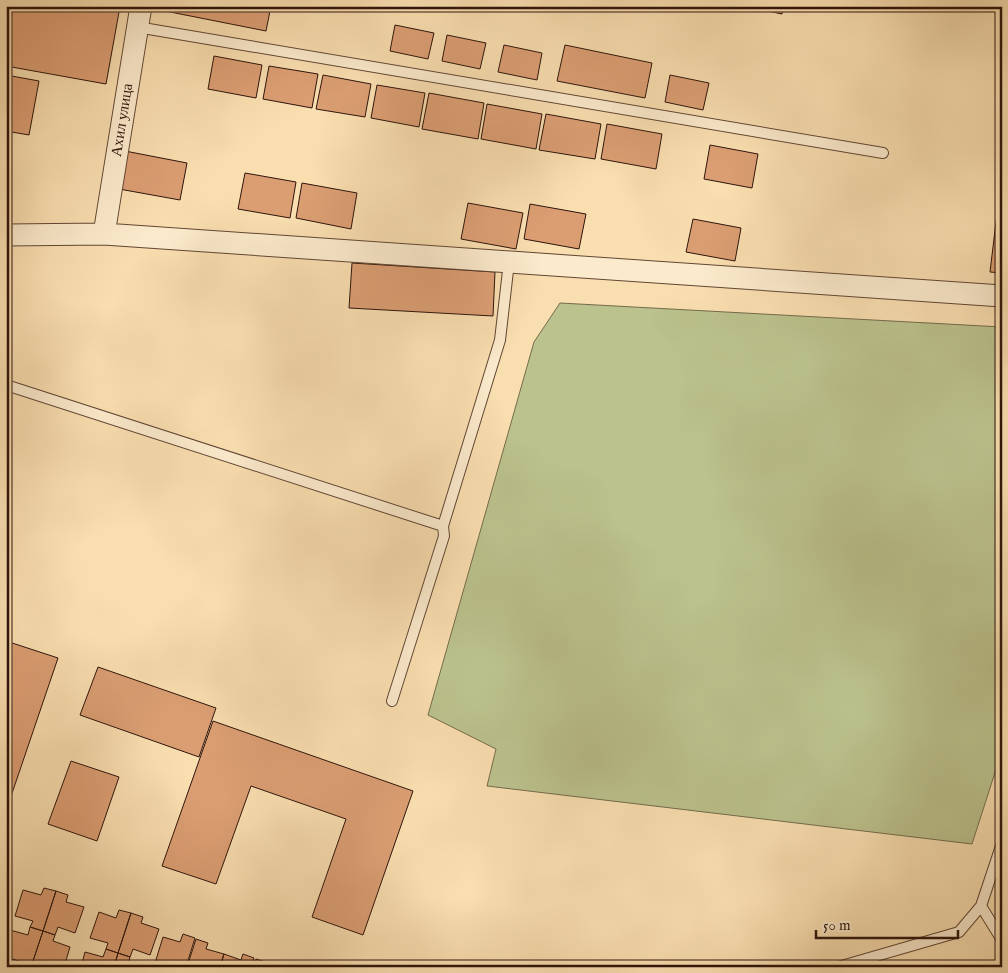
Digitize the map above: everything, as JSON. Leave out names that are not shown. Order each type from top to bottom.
[{"type":"street","name":"Ахил улица","points":[[104,234],[139,16]]},
{"type":"street","points":[[6,235],[104,234],[1002,296]]},
{"type":"lane","points":[[139,16],[883,153]]},
{"type":"lane","points":[[392,701],[444,536],[443,526],[500,340],[509,262]]},
{"type":"lane","points":[[6,385],[443,526]]},
{"type":"lane","points":[[838,967],[959,932],[981,906],[1002,843]]},
{"type":"lane","points":[[981,906],[1002,940]]},
{"type":"green space","points":[[560,303],[1002,327],[1002,740],[999,760],[972,844],[487,786],[496,749],[428,715],[534,342]]},
{"type":"building","points":[[13,6],[87,6],[119,12],[106,84],[6,66],[6,45]]},
{"type":"building","points":[[155,6],[271,6],[266,31],[155,9]]},
{"type":"building","points":[[744,6],[784,6],[782,14]]},
{"type":"building","points":[[395,25],[434,33],[428,59],[390,51]]},
{"type":"building","points":[[447,35],[486,43],[480,69],[442,61]]},
{"type":"building","points":[[504,45],[542,53],[537,80],[498,72]]},
{"type":"building","points":[[565,45],[652,63],[645,98],[557,81]]},
{"type":"building","points":[[214,56],[262,65],[256,98],[208,89]]},
{"type":"building","points":[[269,66],[318,74],[312,108],[263,99]]},
{"type":"building","points":[[6,75],[39,81],[29,135],[6,131]]},
{"type":"building","points":[[323,75],[371,84],[365,117],[316,109]]},
{"type":"building","points":[[670,75],[709,83],[703,110],[665,102]]},
{"type":"building","points":[[377,85],[425,93],[419,127],[371,118]]},
{"type":"building","points":[[429,93],[484,103],[478,139],[422,129]]},
{"type":"building","points":[[487,104],[542,114],[536,149],[481,139]]},
{"type":"building","points":[[546,114],[601,124],[595,159],[539,150]]},
{"type":"building","points":[[607,124],[662,134],[656,169],[601,159]]},
{"type":"building","points":[[710,145],[758,154],[752,188],[704,179]]},
{"type":"building","points":[[125,151],[187,163],[180,200],[119,189]]},
{"type":"building","points":[[1002,172],[1002,273],[990,272]]},
{"type":"building","points":[[245,173],[296,182],[290,218],[238,209]]},
{"type":"building","points":[[302,183],[357,193],[351,229],[296,218]]},
{"type":"building","points":[[468,203],[523,213],[516,249],[461,239]]},
{"type":"building","points":[[530,204],[586,214],[579,249],[524,239]]},
{"type":"building","points":[[693,219],[741,228],[735,261],[686,252]]},
{"type":"building","points":[[352,263],[495,272],[493,316],[349,308]]},
{"type":"building","points":[[6,641],[58,658],[6,811]]},
{"type":"building","points":[[98,667],[216,708],[199,757],[80,715]]},
{"type":"building","points":[[213,721],[413,791],[363,935],[312,917],[346,819],[251,786],[216,884],[162,866]]},
{"type":"building","points":[[71,761],[119,777],[97,841],[48,824]]},
{"type":"building","points":[[44,888],[56,891],[43,931],[30,927],[33,921],[15,916],[23,890],[41,895]]},
{"type":"building","points":[[56,891],[68,895],[66,902],[84,907],[75,933],[58,927],[55,935],[43,931]]},
{"type":"building","points":[[119,910],[131,913],[118,953],[106,949],[108,943],[90,938],[99,912],[116,918]]},
{"type":"building","points":[[131,913],[143,917],[141,923],[159,929],[150,955],[133,949],[130,957],[118,953]]},
{"type":"building","points":[[30,927],[43,931],[31,967],[18,967],[19,961],[6,957],[6,943],[10,930],[28,935]]},
{"type":"building","points":[[43,931],[55,935],[53,941],[70,947],[64,967],[31,967]]},
{"type":"building","points":[[183,934],[195,938],[186,967],[168,967],[155,963],[163,937],[180,942]]},
{"type":"building","points":[[196,939],[208,943],[206,949],[224,954],[220,967],[187,967]]},
{"type":"building","points":[[106,949],[118,953],[114,967],[81,967],[85,952],[103,957]]},
{"type":"building","points":[[118,953],[130,957],[128,964],[138,967],[114,967]]},
{"type":"building","points":[[224,954],[241,960],[243,954],[254,958],[251,967],[220,967]]},
{"type":"building","points":[[256,959],[269,963],[267,967],[254,967]]}]
